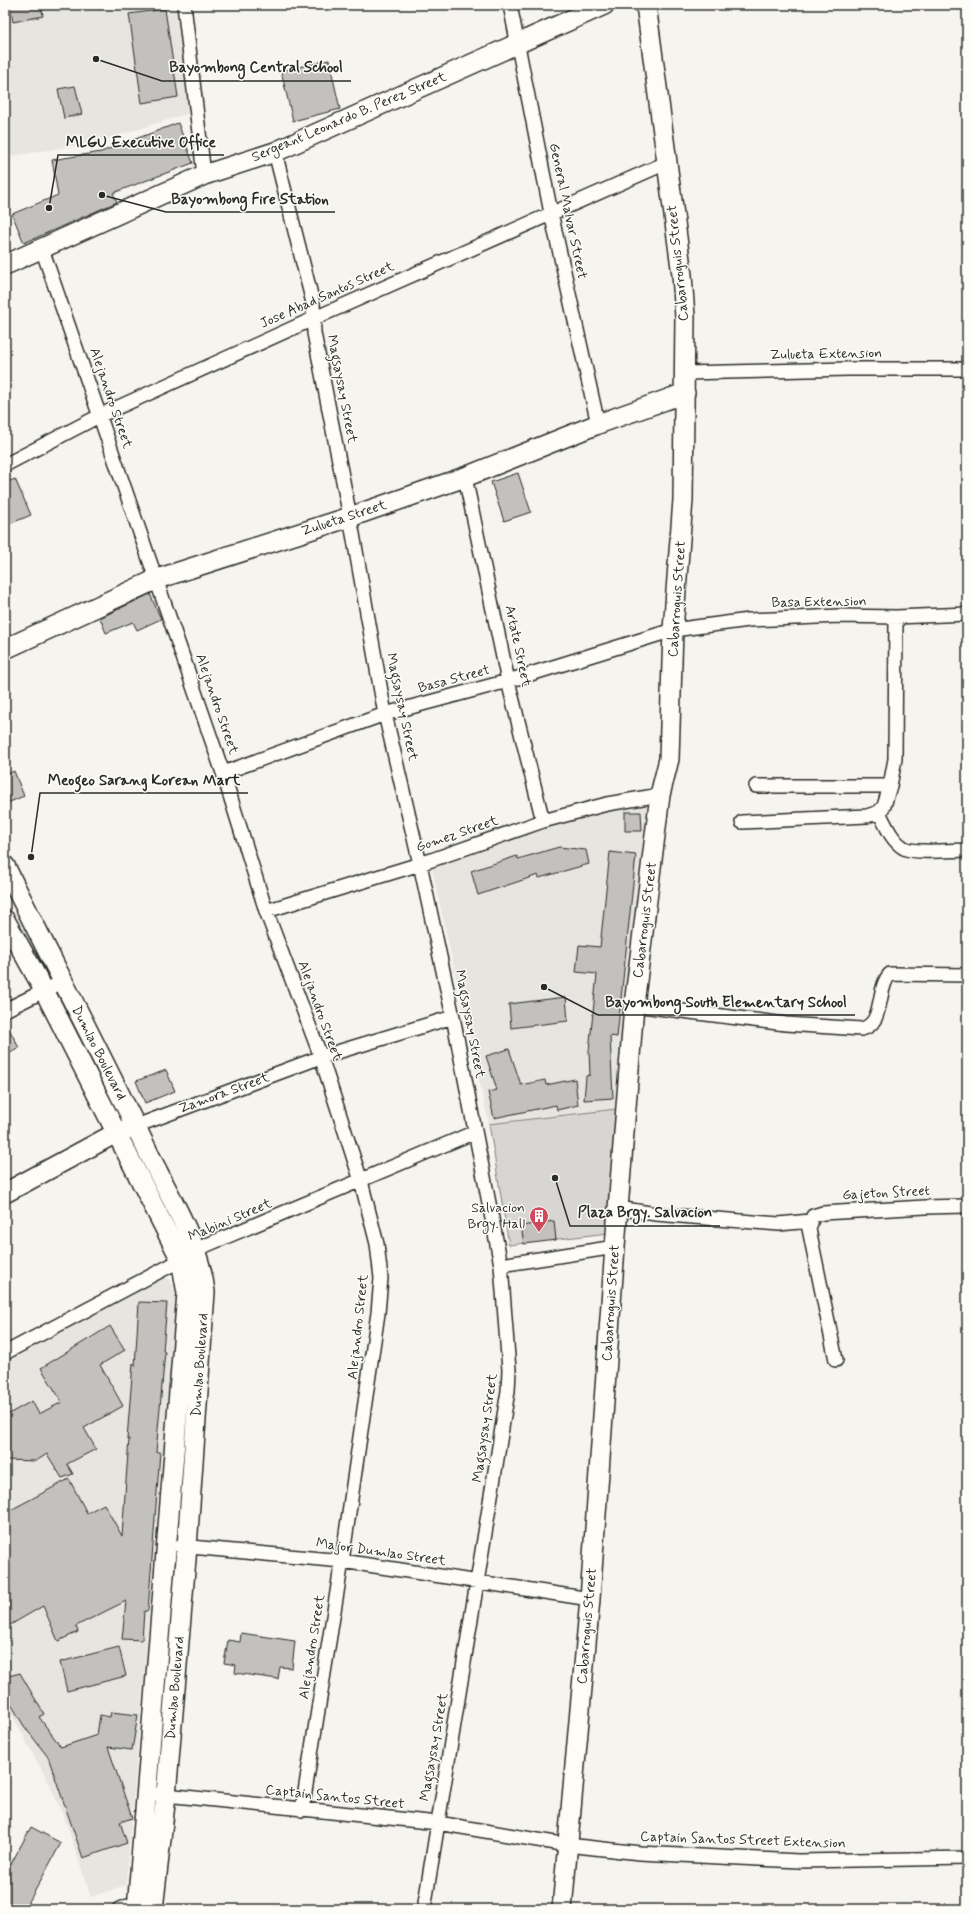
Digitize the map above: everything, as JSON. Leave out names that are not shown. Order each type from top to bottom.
[{"type":"street","points":[[184,5],[204,175]]},
{"type":"street","name":"General Malvar Street","points":[[510,5],[551,213],[598,424]]},
{"type":"street","name":"Sergeant Leonardo B. Perez Street","points":[[5,265],[204,175],[275,152],[604,5]]},
{"type":"street","name":"Cabarroguis Street","points":[[562,1909],[566,1845],[590,1599],[634,1005],[660,795],[668,759],[680,543],[685,393],[685,317],[682,274],[646,5]]},
{"type":"street","name":"Magsaysay Street","points":[[275,152],[313,303],[314,333],[350,517],[385,714],[420,864],[453,1017],[500,1265],[509,1370],[508,1391],[478,1582],[424,1909]]},
{"type":"street","name":"Jose Abad Santos Street","points":[[5,465],[101,415],[314,318],[666,163]]},
{"type":"street","name":"Alejandro Street","points":[[42,249],[101,415],[224,773],[266,911],[321,1057],[361,1181],[377,1244],[380,1278],[373,1353],[342,1561],[302,1810]]},
{"type":"street","name":"Zulueta Extension","points":[[685,373],[848,369],[967,369]]},
{"type":"street","name":"Zulueta Street","points":[[5,649],[157,579],[350,517],[465,477],[598,424],[685,393]]},
{"type":"street","name":"Artate Street","points":[[465,477],[508,681],[543,821]]},
{"type":"street","name":"Basa Extension","points":[[674,630],[749,620],[839,616],[896,617],[967,614]]},
{"type":"street","points":[[742,822],[867,816],[879,812],[884,806],[890,786],[895,759],[896,617]]},
{"type":"street","name":"Basa Street","points":[[224,773],[385,714],[508,681],[674,630]]},
{"type":"street","points":[[756,786],[890,786]]},
{"type":"street","name":"Gomez Street","points":[[266,911],[420,864],[543,821],[607,804],[660,795]]},
{"type":"street","points":[[879,812],[893,836],[904,848],[915,851],[967,850]]},
{"type":"street","name":"Dumlao Boulevard","points":[[5,866],[62,982],[136,1126],[188,1255],[187,1293],[146,1793],[146,1905]]},
{"type":"street","name":"Dumlao Boulevard","points":[[5,920],[44,990],[116,1133],[188,1255],[203,1277],[205,1292],[187,1547],[166,1795],[146,1905]]},
{"type":"street","points":[[634,1005],[786,1024],[861,1029],[866,1028],[874,1021],[884,982],[890,974],[967,975]]},
{"type":"street","points":[[5,1010],[62,982]]},
{"type":"street","name":"Zamora Street","points":[[5,1193],[116,1133],[321,1057],[453,1017]]},
{"type":"street","name":"Mabini Street","points":[[5,1353],[188,1255],[475,1132]]},
{"type":"street","name":"Gajeton Street","points":[[618,1208],[656,1214],[779,1224],[810,1221],[813,1216],[823,1213],[967,1206]]},
{"type":"street","points":[[810,1221],[809,1229],[836,1360]]},
{"type":"street","points":[[500,1265],[615,1247]]},
{"type":"street","name":"Major Dumlao Street","points":[[167,1545],[342,1561],[590,1599]]},
{"type":"street","name":"Captain Santos Street","points":[[146,1793],[438,1823],[566,1845]]},
{"type":"street","name":"Captain Santos Street Extension","points":[[566,1845],[640,1853],[799,1861],[967,1858]]},
{"type":"street","points":[[119,1909],[146,1905]]},
{"type":"shaded area","points":[[5,5],[179,5],[193,112],[97,142],[5,157]]},
{"type":"shaded area","points":[[649,798],[617,1109],[489,1124],[431,865],[548,821]]},
{"type":"shaded area","points":[[617,1109],[608,1233],[509,1245],[489,1124]]},
{"type":"shaded area","points":[[165,1275],[174,1286],[176,1297],[126,1885],[91,1897],[67,1825],[50,1785],[5,1702],[5,1363]]},
{"type":"building","points":[[10,5],[41,5],[43,16],[13,22]]},
{"type":"building","points":[[165,9],[178,97],[142,103],[129,14]]},
{"type":"building","points":[[329,60],[340,109],[293,121],[281,71]]},
{"type":"building","points":[[75,86],[82,114],[64,118],[58,89]]},
{"type":"building","points":[[178,123],[193,163],[113,193],[117,202],[24,243],[12,214],[58,195],[52,160],[101,152]]},
{"type":"building","points":[[518,473],[531,512],[504,521],[491,482]]},
{"type":"building","points":[[15,479],[31,515],[9,524],[5,516],[5,483]]},
{"type":"building","points":[[150,594],[161,619],[137,630],[133,622],[106,633],[100,618]]},
{"type":"building","points":[[14,771],[24,796],[5,804],[5,775]]},
{"type":"building","points":[[625,812],[641,812],[642,831],[625,831]]},
{"type":"building","points":[[559,847],[586,850],[589,864],[539,878],[538,875],[478,895],[471,871],[517,856],[518,859]]},
{"type":"building","points":[[610,852],[636,855],[617,1037],[610,1036],[613,1098],[584,1100],[586,1076],[590,1075],[589,1051],[597,974],[576,972],[579,945],[600,947]]},
{"type":"building","points":[[566,997],[568,1021],[511,1028],[509,1004]]},
{"type":"building","points":[[5,1021],[19,1048],[5,1056]]},
{"type":"building","points":[[509,1049],[521,1085],[545,1080],[546,1085],[575,1079],[578,1105],[557,1110],[556,1105],[494,1118],[488,1092],[497,1090],[486,1056]]},
{"type":"building","points":[[166,1070],[175,1091],[145,1103],[136,1081]]},
{"type":"building","name":"Salvacion Brgy. Hall","points":[[554,1221],[556,1240],[524,1244],[521,1226]]},
{"type":"building","points":[[139,1302],[167,1303],[163,1351],[165,1352],[156,1452],[160,1452],[148,1611],[144,1611],[142,1640],[122,1639],[126,1601],[76,1626],[78,1632],[58,1641],[43,1606],[5,1628],[5,1513],[69,1479],[87,1513],[104,1504],[122,1536],[129,1439],[127,1439],[133,1363],[135,1366]]},
{"type":"building","points":[[110,1326],[125,1350],[100,1365],[123,1406],[84,1428],[96,1449],[67,1464],[73,1474],[62,1478],[47,1454],[36,1461],[5,1460],[5,1416],[32,1401],[39,1414],[62,1402],[41,1368]]},
{"type":"building","points":[[241,1633],[295,1641],[292,1668],[280,1667],[278,1679],[235,1673],[236,1665],[224,1663],[228,1640],[240,1642]]},
{"type":"building","points":[[119,1647],[126,1676],[67,1691],[60,1662]]},
{"type":"building","points":[[20,1673],[44,1714],[39,1717],[61,1747],[97,1735],[100,1715],[110,1717],[111,1712],[138,1715],[132,1750],[108,1747],[132,1818],[120,1822],[127,1843],[83,1858],[48,1757],[24,1726],[5,1694],[5,1677]]},
{"type":"building","points":[[31,1827],[61,1843],[25,1909],[5,1909],[5,1875]]},
{"type":"place","name":"Bayombong Central School","points":[[96,59]]},
{"type":"place","name":"Bayombong Fire Station","points":[[102,195]]},
{"type":"place","name":"MLGU Executive Office","points":[[49,208]]},
{"type":"place","name":"Meogeo Sarang Korean Mart","points":[[31,857]]},
{"type":"place","name":"Bayombong South Elementary School","points":[[544,987]]},
{"type":"place","name":"Plaza Brgy. Salvacion","points":[[555,1178]]},
{"type":"place","name":"Salvacion Brgy. Hall","points":[[539,1233]]}]
